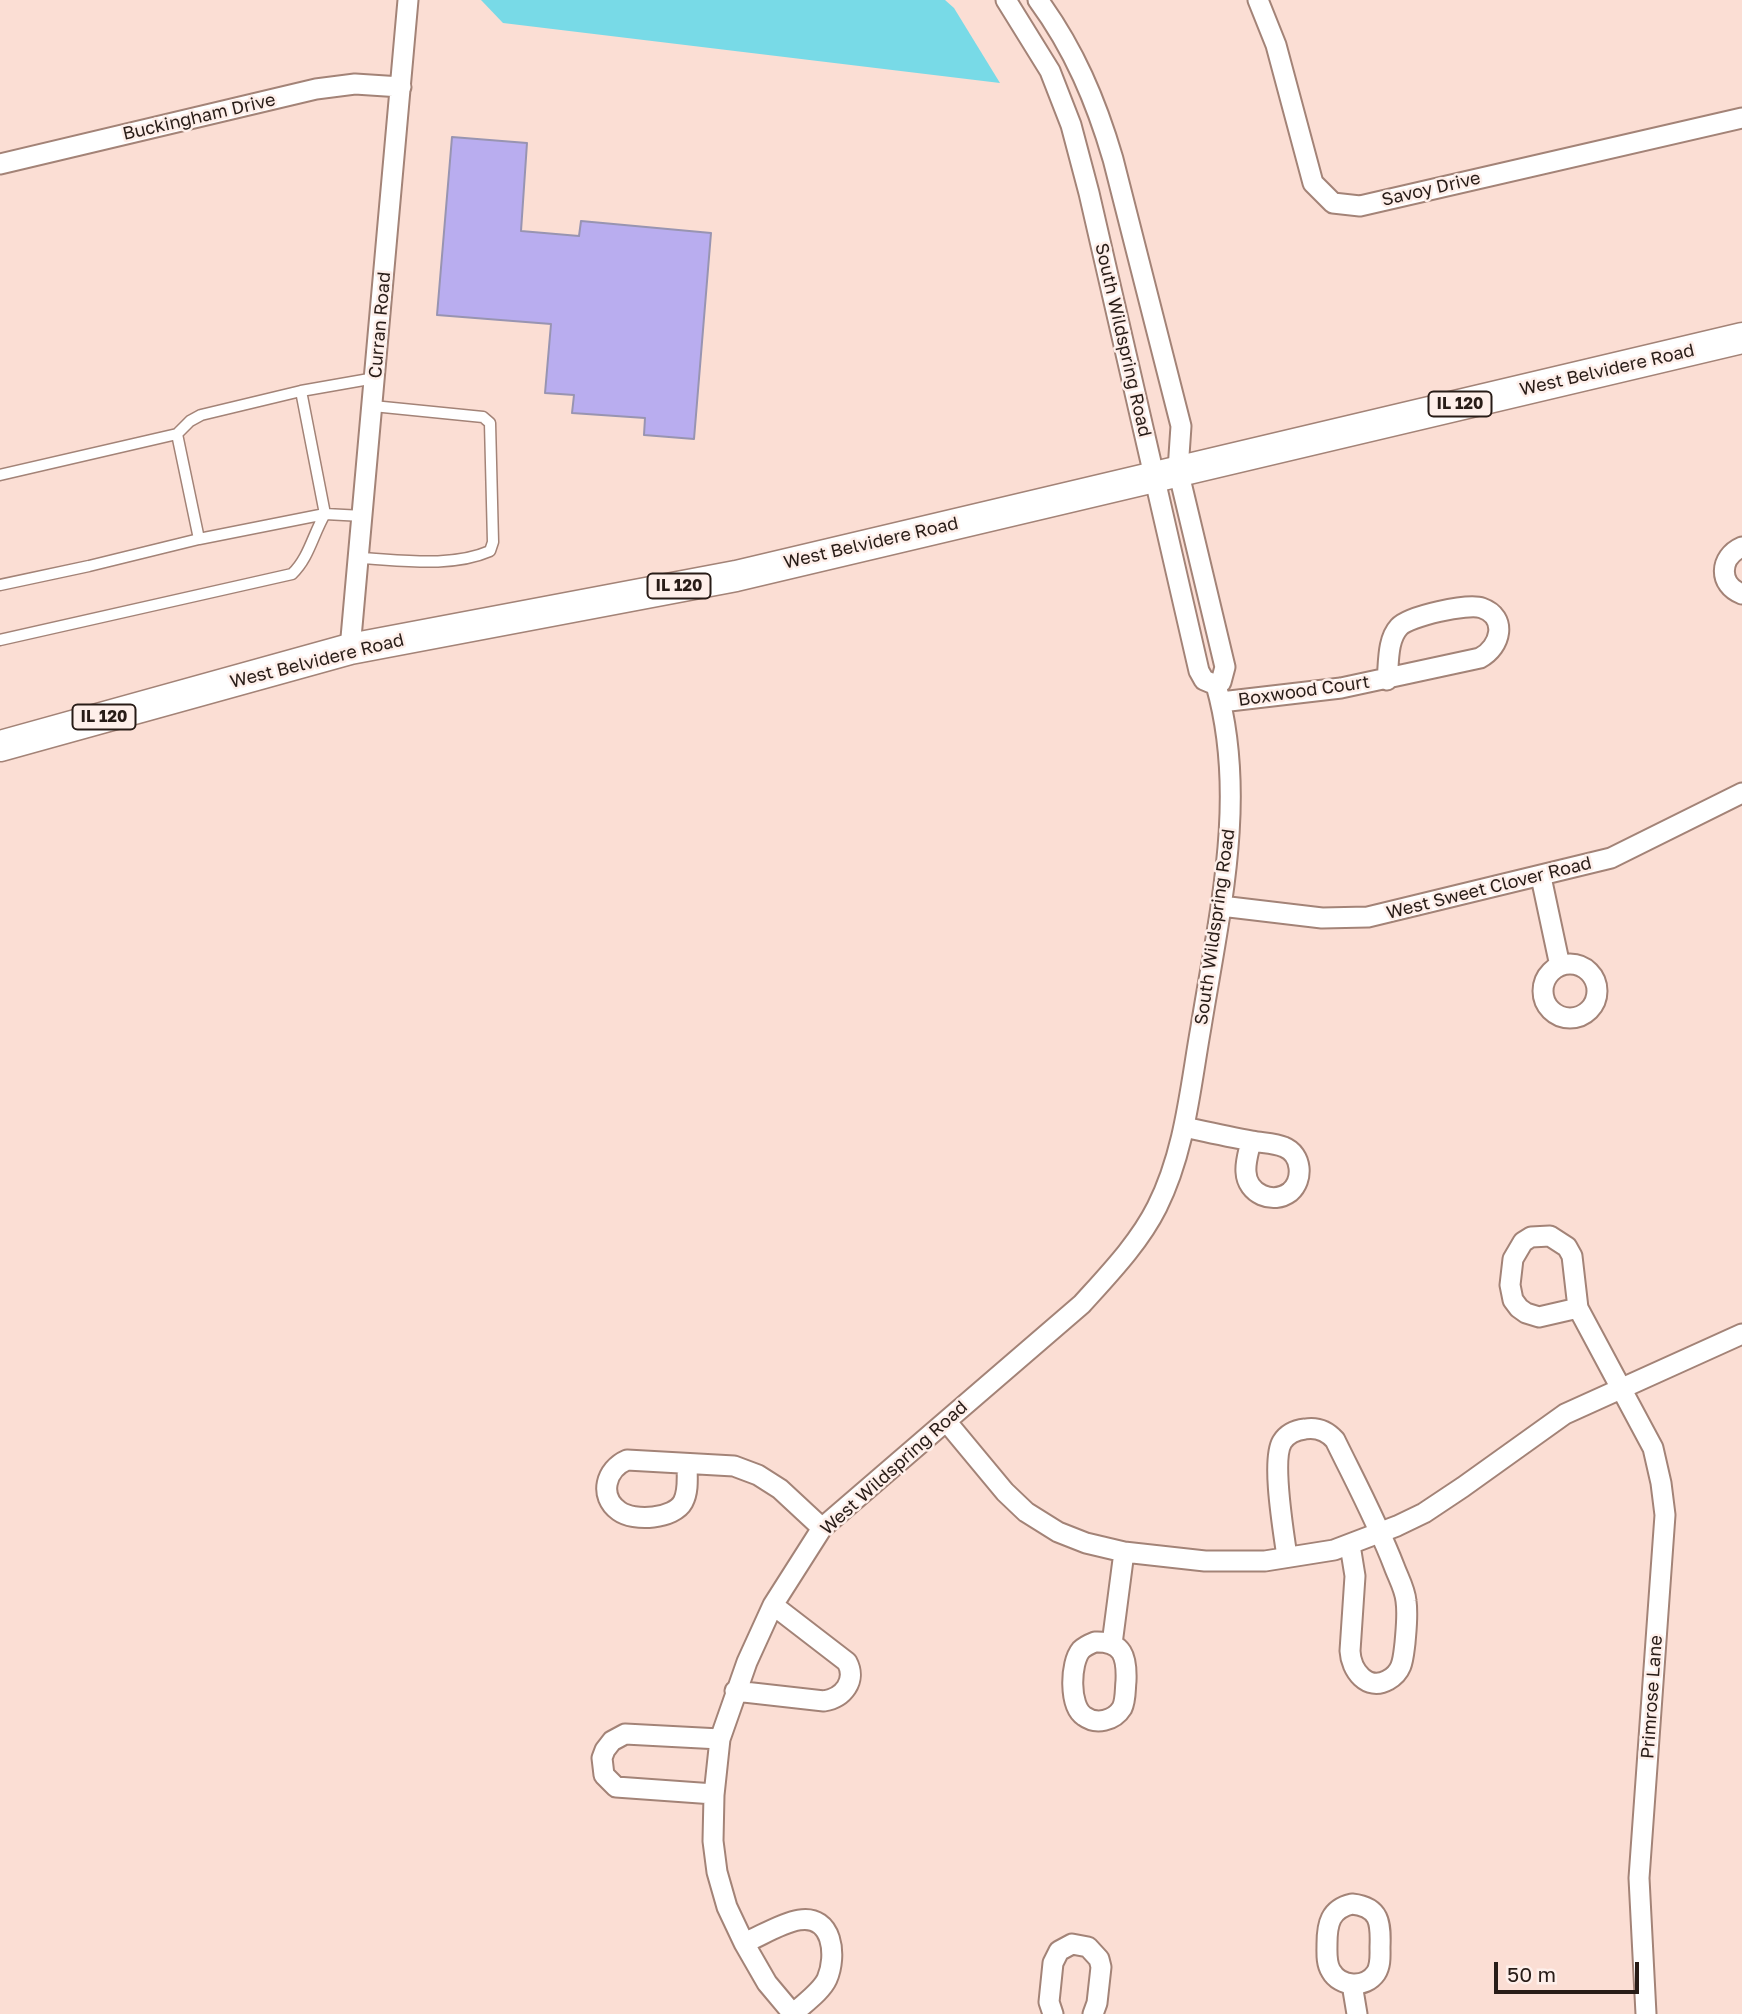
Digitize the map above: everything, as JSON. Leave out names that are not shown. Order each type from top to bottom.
[{"type":"main road","name":"West Belvidere Road","points":[[0,746],[350,649],[736,576],[1742,338]]},
{"type":"street","name":"Curran Road","points":[[350,649],[408,0]]},
{"type":"street","name":"South Wildspring Road","points":[[1006,0],[1050,71],[1068,115],[1166,473],[1225,667],[1219,694],[1227,728],[1231,823],[1221,906],[1184,1127]]},
{"type":"street","name":"South Wildspring Road","points":[[1038,0],[1075,57],[1100,117],[1111,153],[1181,426],[1166,473]]},
{"type":"street","name":"Savoy Drive","points":[[1258,0],[1276,45],[1313,183],[1333,203],[1360,206],[1742,118]]},
{"type":"street","name":"Buckingham Drive","points":[[0,164],[316,89],[355,84],[401,87]]},
{"type":"street","points":[[1081,160],[1111,153]]},
{"type":"street","points":[[1742,547],[1728,556],[1724,571],[1728,585],[1742,594]]},
{"type":"street","name":"Boxwood Court","points":[[1219,694],[1303,694],[1387,680],[1480,658],[1490,653],[1497,643],[1499,631],[1496,621],[1491,613],[1469,606],[1411,619],[1399,626],[1393,636],[1387,680]]},
{"type":"street","name":"West Sweet Clover Road","points":[[1221,906],[1322,918],[1368,917],[1611,858],[1742,793]]},
{"type":"street","points":[[1541,877],[1560,966]]},
{"type":"street","points":[[1184,1127],[1251,1141]]},
{"type":"street","name":"West Wildspring Road","points":[[793,2014],[767,1983],[744,1943],[727,1907],[718,1872],[713,1830],[714,1794],[720,1738],[735,1691],[773,1605],[822,1528],[1082,1304],[1119,1262],[1156,1209],[1180,1152],[1184,1127]]},
{"type":"street","points":[[1550,1236],[1567,1247],[1572,1256],[1578,1308],[1539,1317],[1519,1308],[1513,1300],[1510,1285],[1513,1259],[1523,1242],[1531,1237],[1550,1236]]},
{"type":"street","name":"Primrose Lane","points":[[1578,1308],[1653,1448],[1665,1515],[1639,1878],[1646,2014]]},
{"type":"street","points":[[946,1421],[1004,1492],[1026,1512],[1068,1536],[1124,1552],[1205,1561],[1265,1561],[1334,1550],[1381,1533],[1424,1513],[1565,1414],[1742,1334]]},
{"type":"street","points":[[1287,1557],[1278,1472],[1279,1452],[1285,1438],[1301,1430],[1312,1428],[1325,1431],[1335,1440],[1381,1533],[1406,1598],[1407,1626],[1402,1666],[1395,1675],[1383,1682],[1362,1679],[1351,1663],[1354,1576],[1349,1545]]},
{"type":"street","points":[[687,1464],[734,1466],[758,1475],[780,1489],[822,1528]]},
{"type":"street","points":[[1112,1644],[1124,1552]]},
{"type":"street","points":[[735,1691],[824,1701],[837,1696],[849,1685],[851,1671],[848,1662],[773,1605]]},
{"type":"street","points":[[714,1794],[620,1788],[606,1778],[602,1762],[608,1746],[615,1738],[625,1734],[720,1738]]},
{"type":"street","points":[[744,1943],[799,1920],[817,1922],[827,1931],[831,1938],[832,1952],[827,1980],[793,2014]]},
{"type":"street","points":[[1053,2014],[1049,2002],[1053,1963],[1059,1951],[1072,1944],[1088,1947],[1099,1959],[1101,1967],[1093,2014]]},
{"type":"street","points":[[1352,1984],[1357,2014]]},
{"type":"lane","points":[[0,475],[177,434],[190,421],[201,415],[301,391],[376,378]]},
{"type":"lane","points":[[0,640],[292,574],[301,566],[314,531],[324,514],[301,391]]},
{"type":"lane","points":[[360,558],[441,561],[480,555],[490,551],[493,542],[490,423],[483,417],[373,406]]},
{"type":"lane","points":[[177,434],[199,539]]},
{"type":"lane","points":[[0,584],[324,514],[363,516]]},
{"type":"water","points":[[481,0],[945,0],[954,8],[1000,83],[503,23]]},
{"type":"building","points":[[452,137],[527,143],[521,231],[579,236],[581,221],[711,233],[694,439],[644,435],[645,418],[572,413],[574,395],[545,393],[551,324],[437,315]]}]
